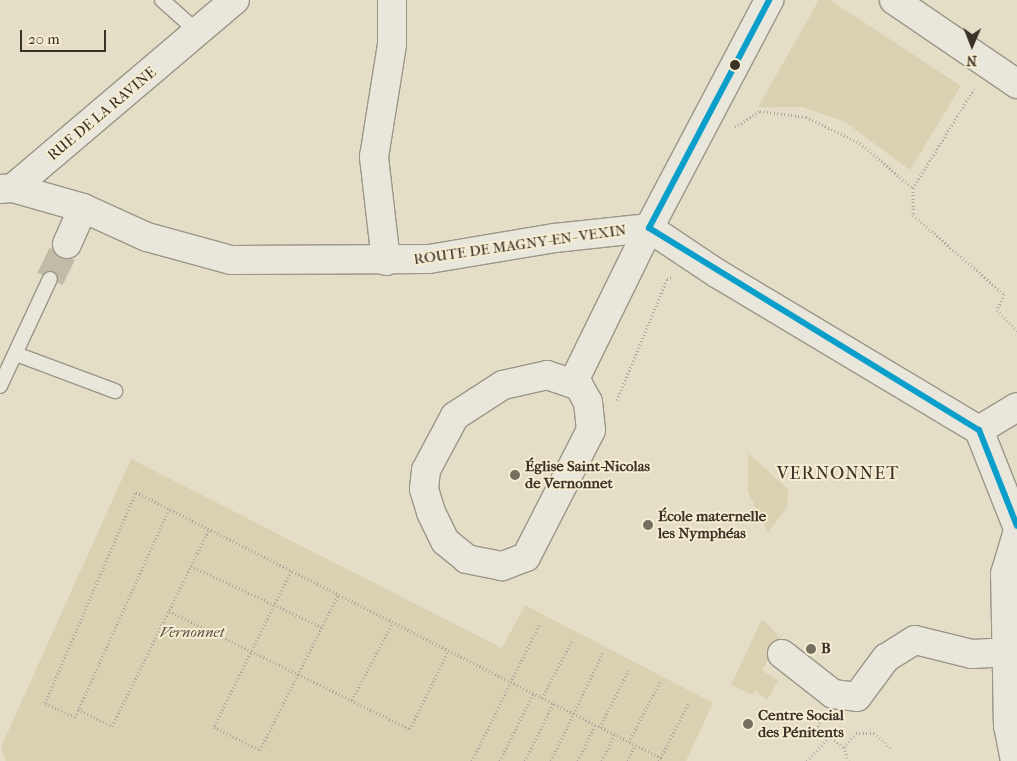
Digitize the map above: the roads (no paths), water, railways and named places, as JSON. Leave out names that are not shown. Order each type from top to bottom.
[{"type":"street","name":"RUE DE LA RAVINE","points":[[6,189],[199,33],[235,0]]},
{"type":"street","points":[[386,261],[374,157],[392,44],[392,0]]},
{"type":"street","points":[[573,383],[650,228],[769,0]]},
{"type":"street","points":[[894,0],[1017,84]]},
{"type":"street","name":"ROUTE DE MAGNY-EN- VEXIN","points":[[6,189],[83,208],[147,237],[231,260],[429,260],[555,238],[650,228]]},
{"type":"street","points":[[67,244],[83,208]]},
{"type":"street","points":[[650,228],[718,274],[979,430],[1017,526]]},
{"type":"street","points":[[546,375],[573,383],[588,402],[591,430],[539,537],[526,557],[517,563],[486,565],[467,558],[446,541],[424,489],[426,470],[441,436],[455,416],[503,385],[546,375]]},
{"type":"street","points":[[979,430],[1017,407]]},
{"type":"street","points":[[1015,761],[1006,652],[1005,574],[1017,534]]},
{"type":"street","points":[[782,654],[833,694],[857,697],[886,658],[915,640],[972,654],[1006,652]]},
{"type":"lane","points":[[162,0],[199,33]]},
{"type":"lane","points":[[0,386],[50,279]]},
{"type":"lane","points":[[16,354],[115,391]]},
{"type":"tunnel","points":[[50,279],[67,244]]},
{"type":"place","name":"Église Saint-Nicolas de Vernonnet","points":[[515,475]]},
{"type":"place","name":"École maternelle les Nymphéas","points":[[648,525]]},
{"type":"place","name":"B","points":[[811,649]]},
{"type":"place","name":"Centre Social des Pénitents","points":[[748,724]]},
{"type":"district","name":"VERNONNET","points":[[838,474]]},
{"type":"park label","name":"Vernonnet","points":[[192,633]]}]
